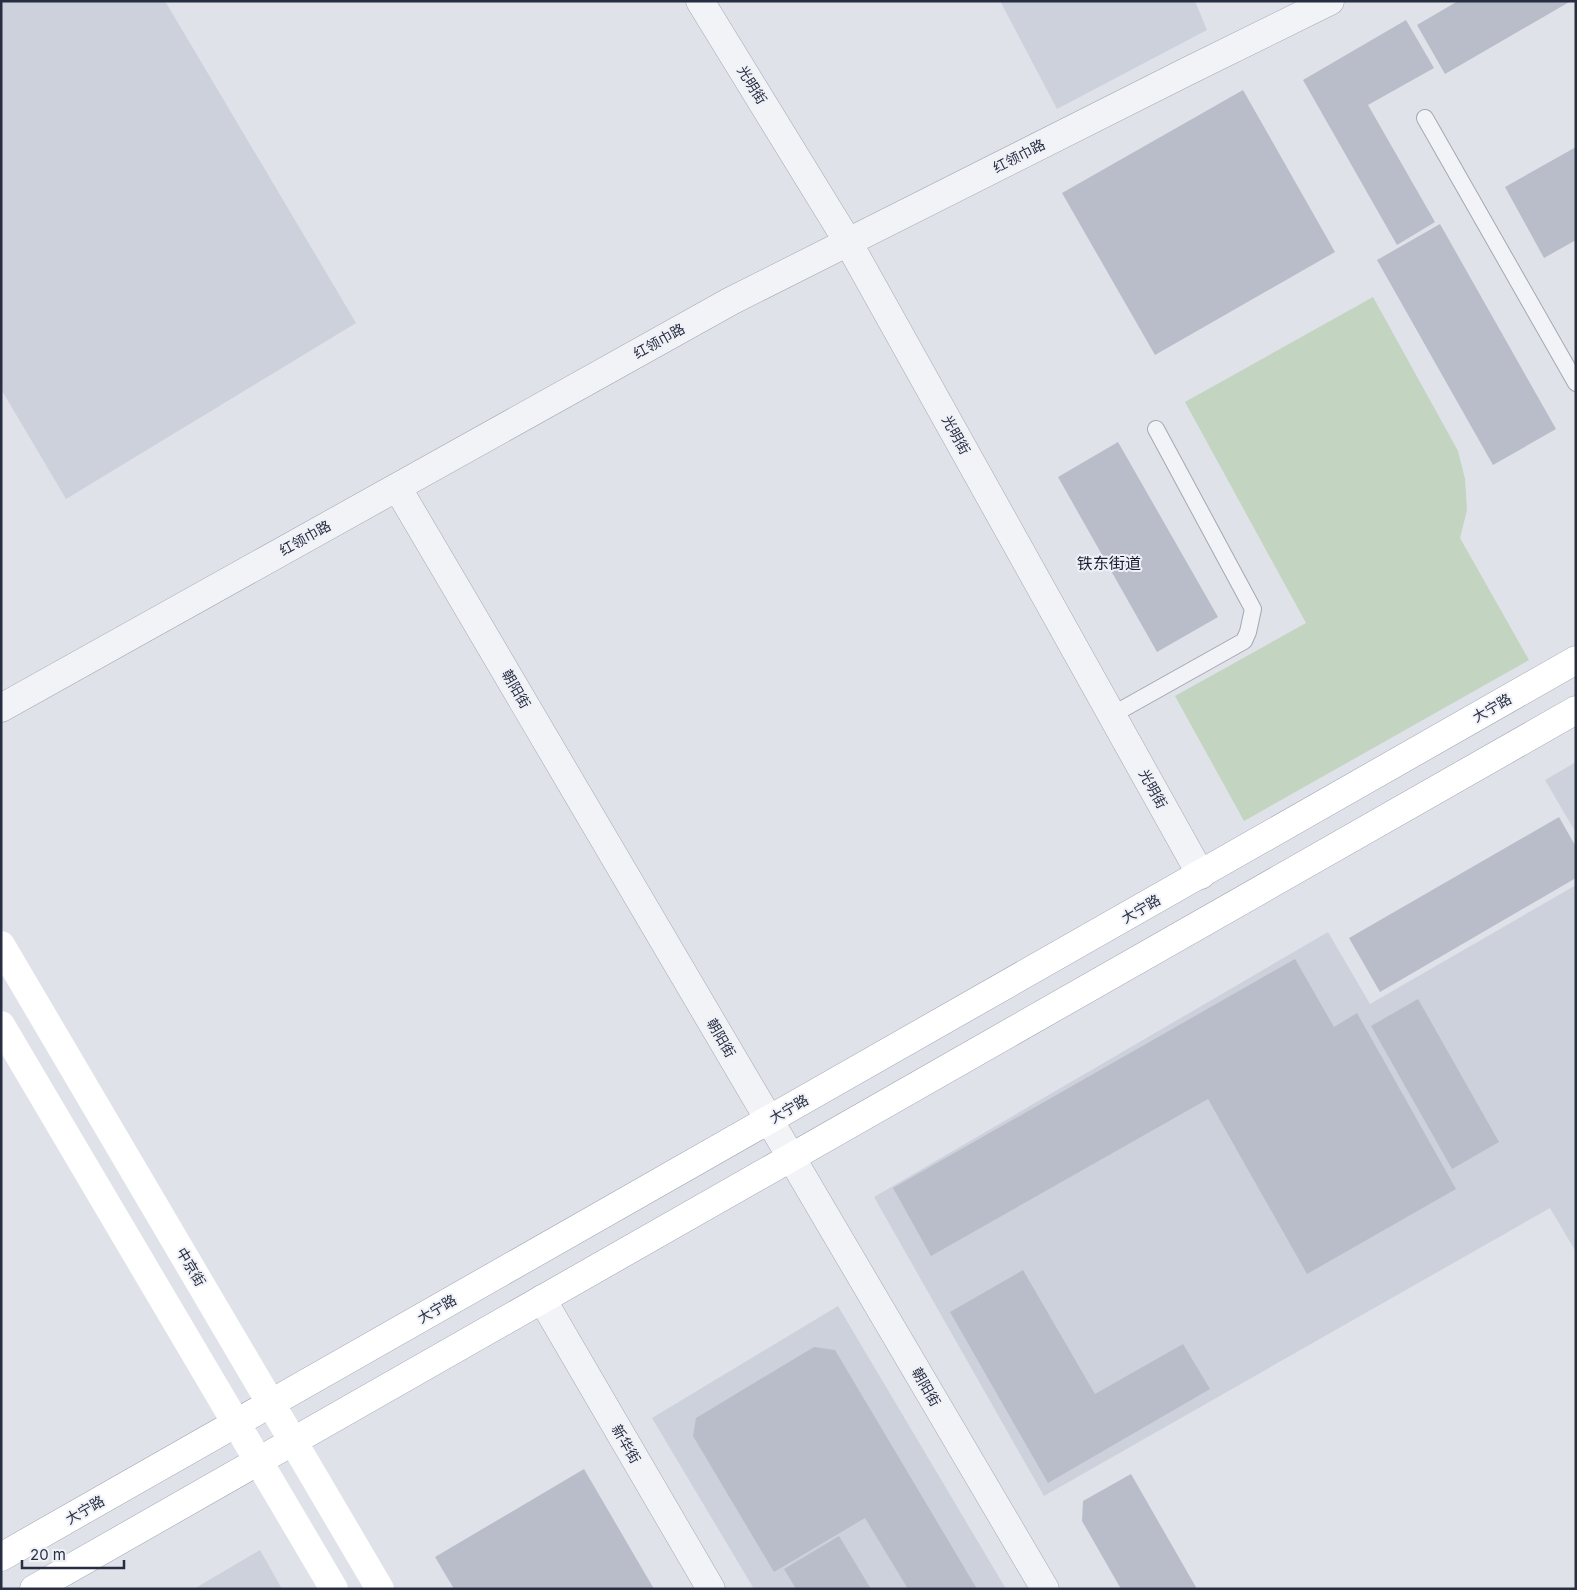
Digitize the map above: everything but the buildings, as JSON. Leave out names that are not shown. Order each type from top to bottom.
[{"type":"main road","name":"大宁路","points":[[1,1557],[1576,660]]},
{"type":"main road","points":[[34,1589],[1576,710]]},
{"type":"main road","name":"中京街","points":[[1,945],[380,1589]]},
{"type":"main road","points":[[1,1025],[334,1589]]},
{"type":"street","name":"光明街","points":[[700,1],[848,242],[1201,874]]},
{"type":"street","name":"红领巾路","points":[[1,708],[731,301],[1330,1]]},
{"type":"street","name":"朝阳街","points":[[397,487],[1045,1589]]},
{"type":"street","name":"新华街","points":[[542,1299],[711,1589]]},
{"type":"lane","points":[[1425,118],[1576,383]]},
{"type":"lane","points":[[1112,715],[1244,641],[1253,610],[1156,428]]},
{"type":"shaded area","points":[[1,1],[165,1],[356,323],[66,499],[1,389]]},
{"type":"shaded area","points":[[1000,1],[1195,1],[1207,30],[1057,109]]},
{"type":"shaded area","points":[[1576,762],[1576,833],[1545,780]]},
{"type":"shaded area","points":[[1576,885],[1576,1252],[1550,1208],[1044,1496],[874,1197],[1328,932],[1370,1004]]},
{"type":"shaded area","points":[[838,1306],[1006,1589],[754,1589],[652,1418]]},
{"type":"shaded area","points":[[260,1550],[282,1589],[194,1589]]},
{"type":"green space","points":[[1373,297],[1458,451],[1465,479],[1467,510],[1460,538],[1529,660],[1244,821],[1175,696],[1306,623],[1185,402]]},
{"type":"district","name":"铁东街道","points":[[1109,563]]}]
